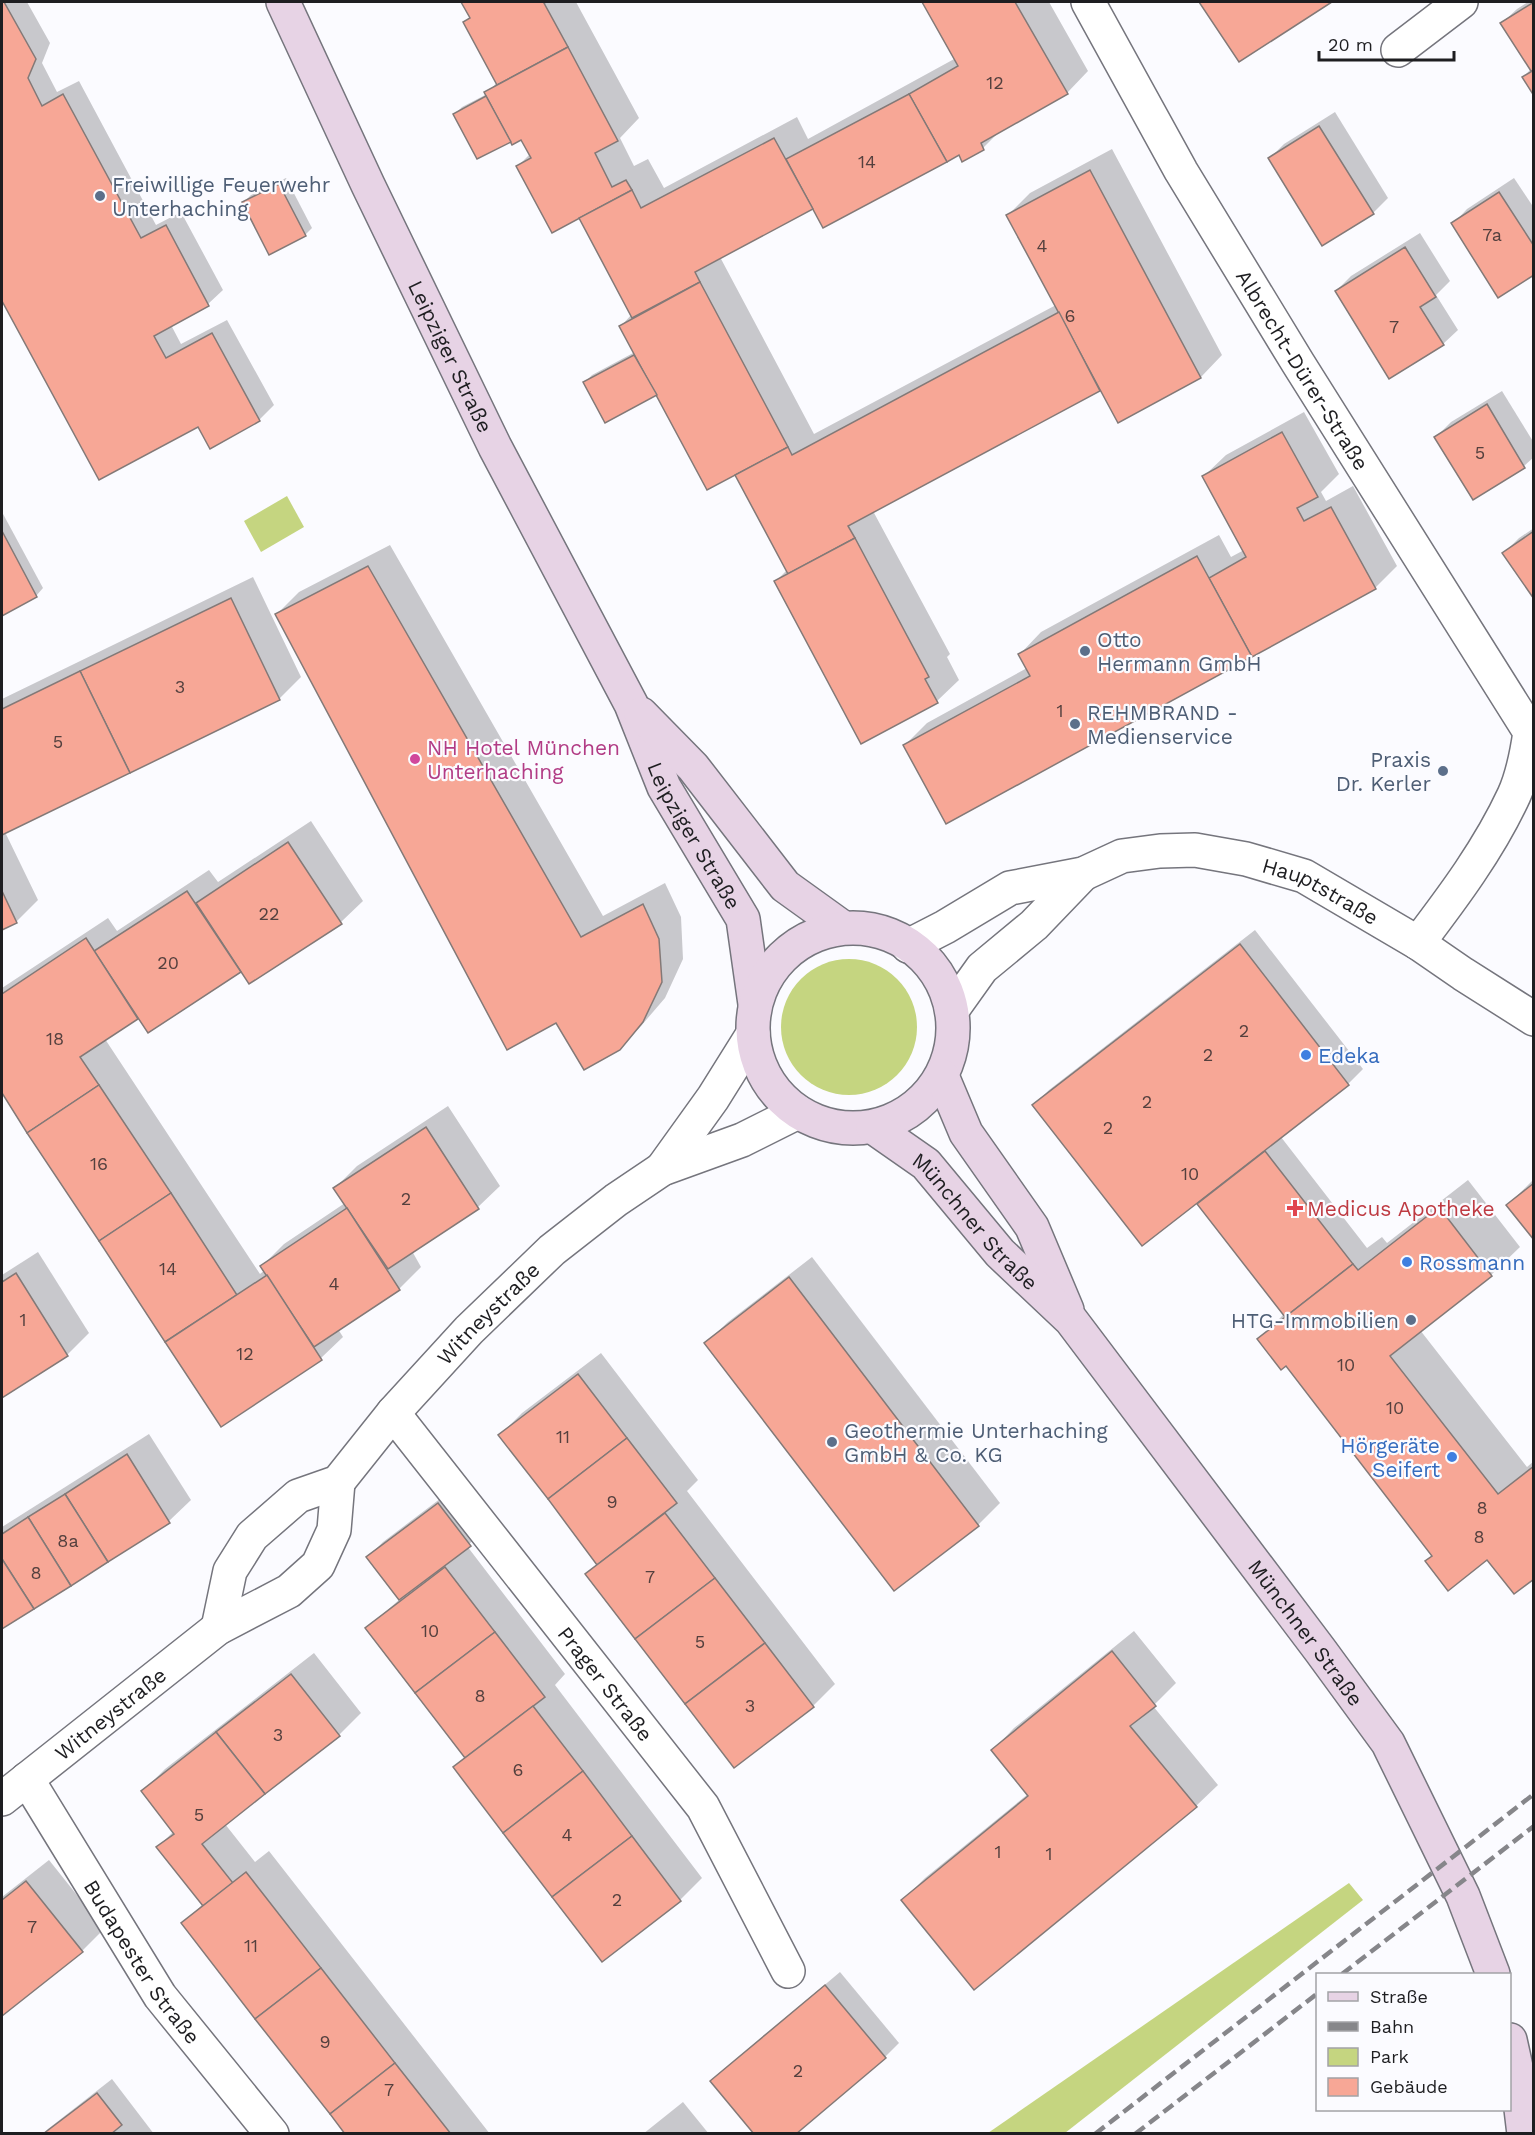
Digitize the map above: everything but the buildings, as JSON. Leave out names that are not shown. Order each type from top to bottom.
[{"type":"main road","name":"Leipziger Straße","points":[[283,2],[457,371],[553,559],[631,704],[664,787],[743,919],[754,1019]]},
{"type":"main road","name":"Leipziger Straße","points":[[631,704],[693,767],[785,886],[842,927]]},
{"type":"main road","points":[[842,927],[872,929],[891,934],[908,946],[926,957],[943,981],[952,1010],[952,1043],[942,1076],[925,1099],[901,1116],[873,1127],[847,1128],[822,1123],[798,1112],[775,1091],[760,1064],[754,1019],[767,976],[786,952],[813,935],[842,927]]},
{"type":"main road","name":"Münchner Straße","points":[[942,1076],[966,1132],[1032,1227],[1071,1320]]},
{"type":"main road","name":"Münchner Straße","points":[[873,1127],[926,1164],[1000,1253],[1071,1320],[1388,1743],[1464,1896],[1493,1973]]},
{"type":"main road","points":[[1511,2048],[1516,2067],[1524,2133]]},
{"type":"street","name":"Albrecht-Dürer-Straße","points":[[1088,2],[1181,171],[1304,373],[1532,733],[1526,760],[1524,795],[1418,943]]},
{"type":"street","points":[[1398,50],[1461,2]]},
{"type":"street","name":"Hauptstraße","points":[[908,946],[1011,888],[1083,874],[1122,856],[1160,851],[1195,850],[1246,859],[1304,876],[1418,943],[1462,974],[1533,1018]]},
{"type":"street","name":"Hauptstraße","points":[[952,1010],[982,968],[1034,925],[1083,874]]},
{"type":"street","name":"Witneystraße","points":[[662,1169],[713,1098],[754,1019]]},
{"type":"street","name":"Witneystraße","points":[[2,1799],[218,1628],[289,1591],[318,1565],[334,1530],[338,1482],[393,1413],[469,1330],[552,1250],[616,1200],[662,1169],[742,1140],[798,1112]]},
{"type":"street","name":"Prager Straße","points":[[393,1413],[704,1807],[788,1971]]},
{"type":"street","points":[[218,1628],[230,1571],[252,1536],[298,1496],[338,1482]]},
{"type":"street","name":"Budapester Straße","points":[[27,1779],[160,1996],[272,2133]]},
{"type":"green space","points":[[287,496],[304,527],[261,552],[244,521]]},
{"type":"green space","points":[[849,959],[875,964],[897,979],[912,1001],[917,1027],[912,1053],[897,1075],[875,1090],[849,1095],[823,1090],[801,1075],[786,1053],[781,1027],[786,1001],[801,979],[823,964]]},
{"type":"green space","points":[[1349,1883],[1363,1900],[1065,2133],[988,2133]]},
{"type":"railway","points":[[1095,2134],[1534,1794]]},
{"type":"railway","points":[[1343,1973],[1534,1826]]},
{"type":"railway","points":[[1135,2134],[1316,1995]]},
{"type":"place","name":"Freiwillige Feuerwehr Unterhaching","points":[[100,196]]},
{"type":"place","name":"Otto Hermann GmbH","points":[[1085,651]]},
{"type":"place","name":"REHMBRAND - Medienservice","points":[[1075,724]]},
{"type":"place","name":"NH Hotel München Unterhaching","points":[[415,759]]},
{"type":"place","name":"Praxis Dr. Kerler","points":[[1443,771]]},
{"type":"place","name":"Edeka","points":[[1306,1055]]},
{"type":"place","name":"Medicus Apotheke","points":[[1295,1208]]},
{"type":"place","name":"Rossmann","points":[[1407,1262]]},
{"type":"place","name":"HTG-Immobilien","points":[[1411,1320]]},
{"type":"place","name":"Geothermie Unterhaching GmbH & Co. KG","points":[[832,1442]]},
{"type":"place","name":"Hörgeräte Seifert","points":[[1452,1457]]}]
